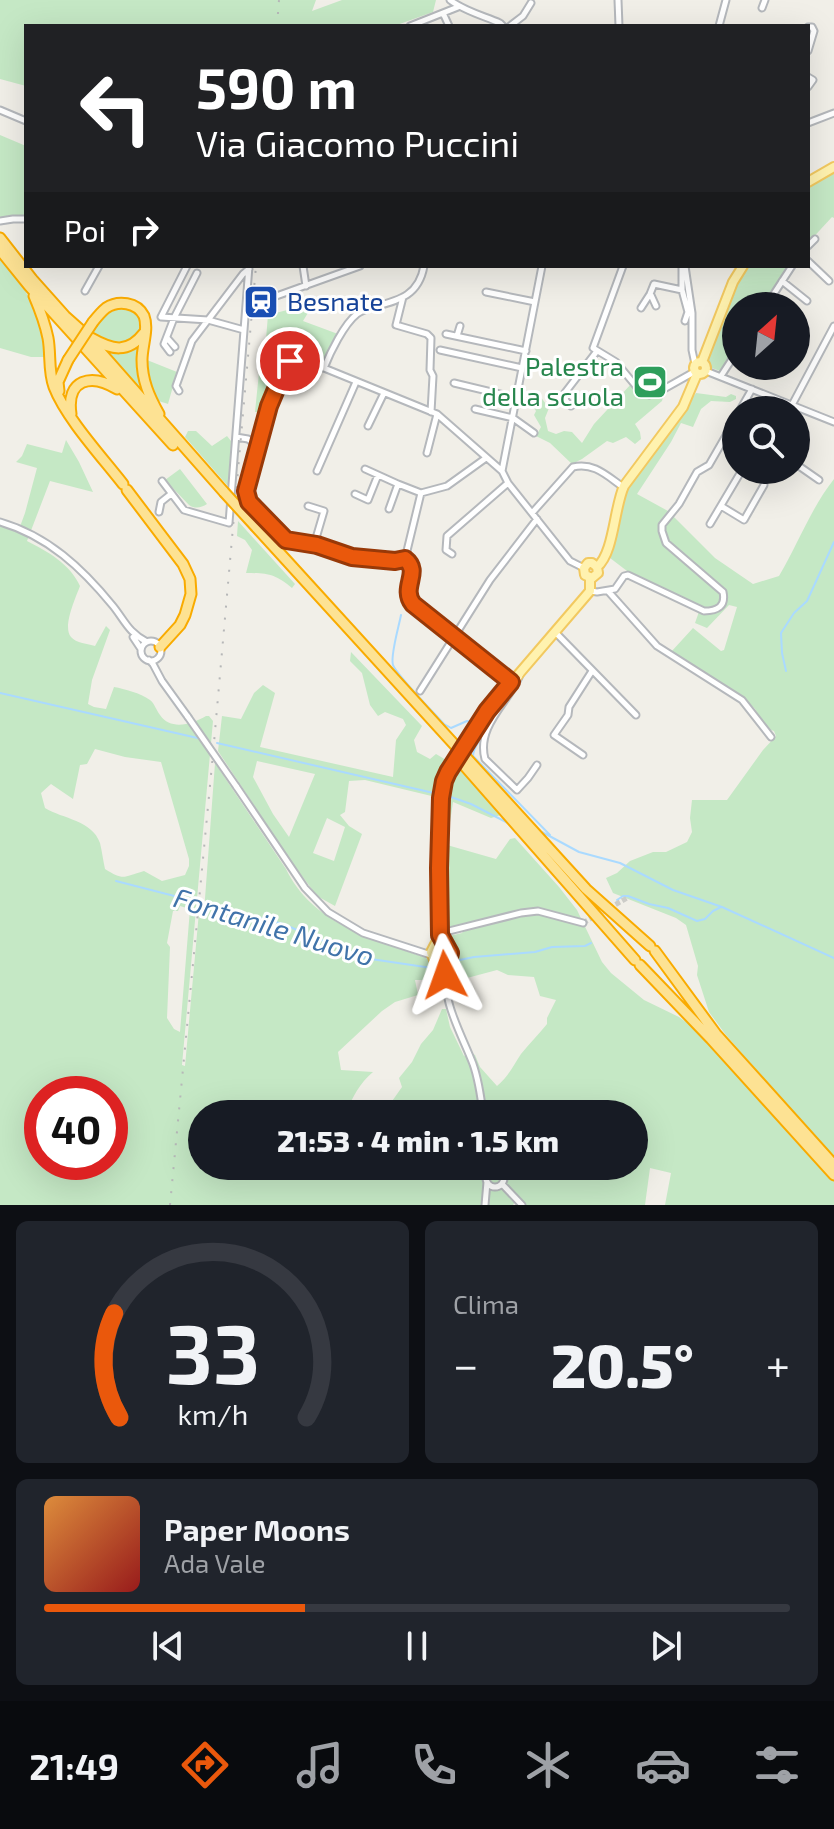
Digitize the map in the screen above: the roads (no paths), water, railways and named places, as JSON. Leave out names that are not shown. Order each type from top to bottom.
[{"type":"highway","points":[[0,238],[24,267]]},
{"type":"highway","points":[[0,250],[29,286],[223,494],[638,963],[834,1175]]},
{"type":"highway","points":[[25,268],[65,316],[101,344],[126,348],[136,343],[144,333]]},
{"type":"highway","points":[[29,286],[48,336],[51,376],[59,396],[188,571],[191,587],[189,605],[180,625],[155,647]]},
{"type":"highway","points":[[59,396],[58,382],[68,360],[93,322],[112,305],[133,305],[145,318],[142,360],[145,387],[172,439]]},
{"type":"highway","points":[[83,332],[172,439]]},
{"type":"highway","points":[[72,417],[69,403],[74,390],[85,381],[98,380],[119,391],[148,422],[172,439]]},
{"type":"highway","points":[[255,530],[586,889],[653,949],[716,1034],[834,1165]]},
{"type":"main road","points":[[810,181],[834,167]]},
{"type":"main road","points":[[597,567],[606,556],[618,501],[624,488],[683,407],[733,282],[742,268]]},
{"type":"main road","points":[[590,578],[585,575],[584,568],[590,563],[597,567]]},
{"type":"main road","points":[[590,578],[598,573],[597,567]]},
{"type":"main road","points":[[436,946],[447,946],[450,953],[447,960],[442,962],[436,946],[442,794],[448,772],[487,711],[590,591],[590,578]]},
{"type":"street","points":[[450,0],[458,7],[501,24]]},
{"type":"street","points":[[618,0],[619,24]]},
{"type":"street","points":[[720,24],[726,0]]},
{"type":"street","points":[[762,8],[765,0]]},
{"type":"street","points":[[513,24],[523,16],[531,3]]},
{"type":"street","points":[[415,24],[458,7]]},
{"type":"street","points":[[443,13],[448,24]]},
{"type":"street","points":[[810,27],[814,31],[810,44]]},
{"type":"street","points":[[0,110],[24,120]]},
{"type":"street","points":[[810,122],[834,113]]},
{"type":"street","points":[[0,221],[24,219]]},
{"type":"street","points":[[810,244],[815,239]]},
{"type":"street","points":[[810,263],[829,281]]},
{"type":"street","points":[[85,291],[98,268]]},
{"type":"street","points":[[186,268],[161,317],[208,320],[244,330]]},
{"type":"street","points":[[179,391],[176,386],[192,341],[249,268]]},
{"type":"street","points":[[162,481],[184,510],[229,523],[249,268]]},
{"type":"street","points":[[303,268],[306,286]]},
{"type":"street","points":[[267,305],[268,299],[355,268]]},
{"type":"street","points":[[324,368],[356,315],[403,297],[420,283],[424,268]]},
{"type":"street","points":[[502,471],[542,268]]},
{"type":"street","points":[[573,404],[571,406],[566,401],[564,394],[595,349],[622,268]]},
{"type":"street","points":[[683,268],[692,313],[692,350],[699,369]]},
{"type":"street","points":[[683,268],[682,290],[688,312],[685,321]]},
{"type":"street","points":[[775,292],[791,268]]},
{"type":"street","points":[[173,350],[164,344],[197,273]]},
{"type":"street","points":[[782,281],[796,292]]},
{"type":"street","points":[[641,308],[654,284],[682,290]]},
{"type":"street","points":[[486,292],[535,302]]},
{"type":"street","points":[[650,294],[656,306]]},
{"type":"street","points":[[403,297],[396,325],[431,338],[434,413],[427,453]]},
{"type":"street","points":[[457,336],[460,326]]},
{"type":"street","points":[[797,396],[834,326]]},
{"type":"street","points":[[446,334],[526,351]]},
{"type":"street","points":[[595,349],[616,362],[649,395],[699,369],[769,396]]},
{"type":"street","points":[[440,350],[522,368]]},
{"type":"street","points":[[405,559],[352,557],[286,540],[249,502],[246,491],[269,406],[287,363],[293,361],[324,368],[434,413],[502,471],[508,483],[570,561],[584,568]]},
{"type":"street","points":[[317,471],[356,382]]},
{"type":"street","points":[[454,383],[517,398]]},
{"type":"street","points":[[748,396],[752,389]]},
{"type":"street","points":[[368,426],[384,393]]},
{"type":"street","points":[[475,409],[513,418],[534,433]]},
{"type":"street","points":[[810,412],[834,422]]},
{"type":"street","points":[[236,437],[248,439],[259,447]]},
{"type":"street","points":[[590,591],[615,589],[628,575],[704,611],[721,607],[723,592],[666,543],[662,525],[679,504],[697,472],[709,465],[722,444]]},
{"type":"street","points":[[365,469],[421,493],[447,486],[486,458]]},
{"type":"street","points":[[532,513],[573,467],[593,466],[624,488]]},
{"type":"street","points":[[810,474],[819,480]]},
{"type":"street","points":[[355,494],[368,500],[378,475]]},
{"type":"street","points":[[452,554],[446,550],[447,536],[508,483]]},
{"type":"street","points":[[389,509],[398,484]]},
{"type":"street","points":[[710,524],[734,484]]},
{"type":"street","points":[[721,506],[744,520],[764,485]]},
{"type":"street","points":[[405,559],[421,493]]},
{"type":"street","points":[[159,512],[161,502],[171,494]]},
{"type":"street","points":[[308,506],[324,511],[314,545]]},
{"type":"street","points":[[420,691],[490,580],[537,519]]},
{"type":"street","points":[[0,522],[35,535],[65,555],[113,606],[130,631],[155,647],[163,679],[305,888],[328,912],[363,933],[416,949],[436,946],[521,913],[538,911],[583,923]]},
{"type":"street","points":[[405,559],[412,565],[408,597],[413,604],[511,682]]},
{"type":"street","points":[[608,591],[657,646],[742,700],[771,737]]},
{"type":"street","points":[[102,594],[141,649],[144,658],[153,664],[180,705]]},
{"type":"street","points":[[554,631],[636,715]]},
{"type":"street","points":[[141,649],[155,647]]},
{"type":"street","points":[[149,660],[155,647]]},
{"type":"street","points":[[524,666],[518,681],[491,721],[483,755],[517,790],[537,765]]},
{"type":"street","points":[[583,755],[554,735],[592,671]]},
{"type":"street","points":[[436,946],[445,974],[452,1018],[472,1062],[481,1100]]},
{"type":"street","points":[[445,974],[447,960]]},
{"type":"street","points":[[502,1180],[502,1184],[522,1205]]},
{"type":"street","points":[[487,1182],[493,1187]]},
{"type":"street","points":[[485,1202],[487,1182]]},
{"type":"street","points":[[485,1202],[493,1187],[502,1184]]},
{"type":"waterway","points":[[786,671],[781,633],[794,613],[807,601],[834,542]]},
{"type":"waterway","points":[[401,615],[393,655],[396,670],[444,724],[451,728],[467,721],[475,722]]},
{"type":"waterway","points":[[0,693],[202,739]]},
{"type":"waterway","points":[[480,725],[484,730],[473,756],[550,835]]},
{"type":"waterway","points":[[217,743],[438,794]]},
{"type":"waterway","points":[[445,795],[508,823]]},
{"type":"waterway","points":[[542,832],[579,852],[620,863],[673,890],[722,907],[834,958]]},
{"type":"waterway","name":"Fontanile Nuovo","points":[[116,881],[283,924],[364,958],[432,968]]},
{"type":"waterway","name":"Fontanile Nuovo","points":[[617,900],[628,896],[697,921],[721,907]]},
{"type":"waterway","name":"Fontanile Nuovo","points":[[455,961],[591,943]]},
{"type":"tunnel","points":[[583,923],[627,898]]},
{"type":"railway","points":[[277,24],[279,0]]},
{"type":"railway","points":[[170,1205],[256,268]]},
{"type":"place","name":"Besnate","points":[[261,302]]},
{"type":"place","name":"Palestra della scuola","points":[[650,382]]}]
